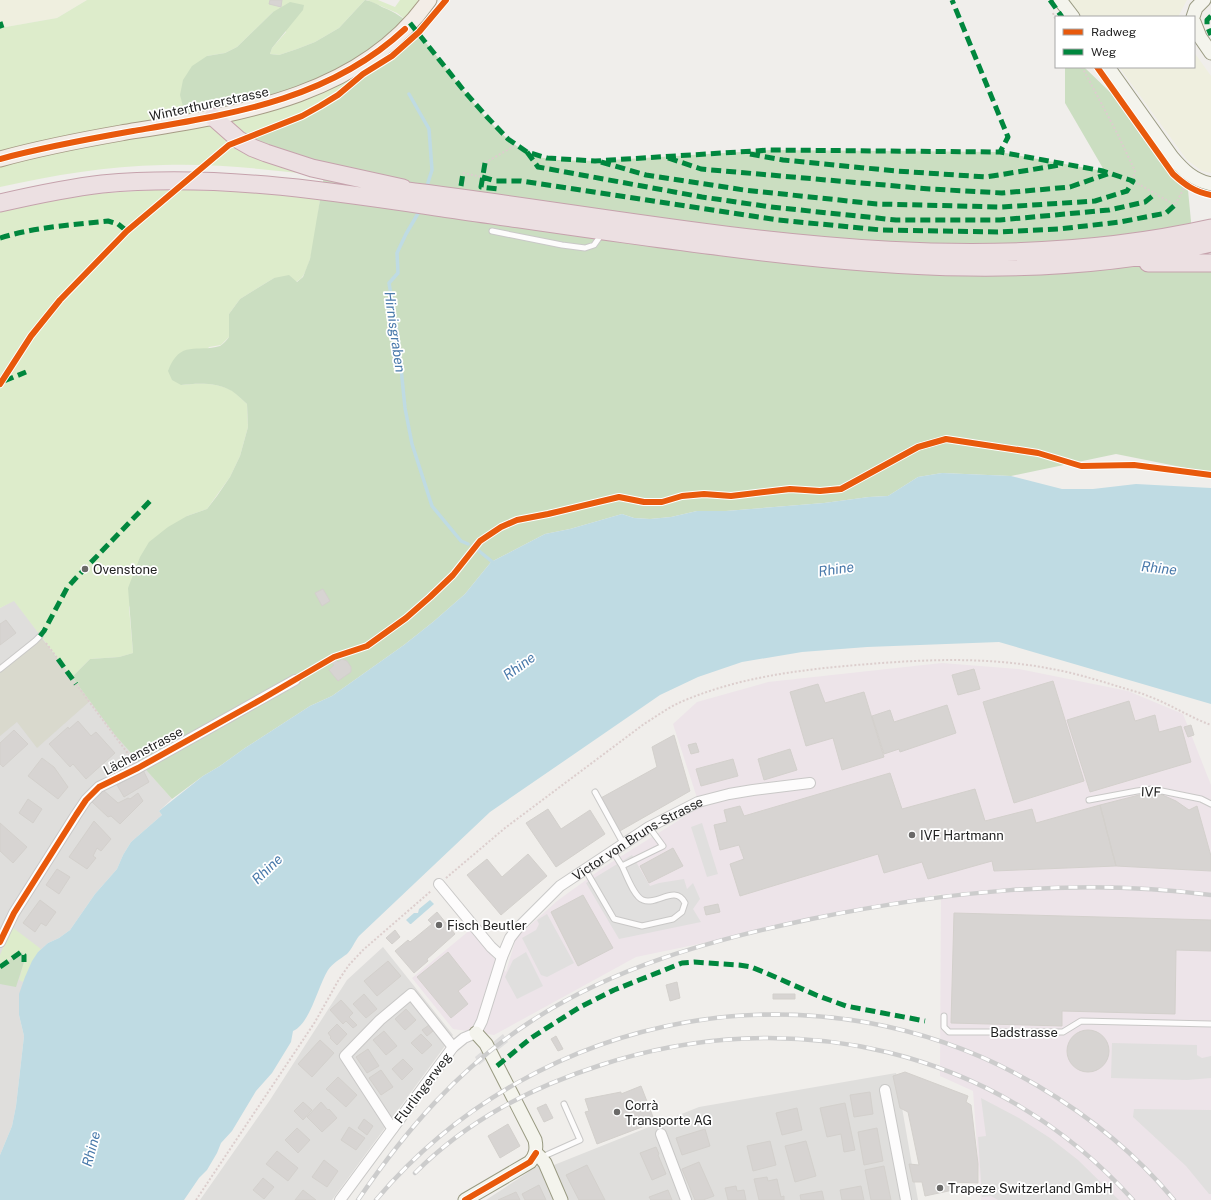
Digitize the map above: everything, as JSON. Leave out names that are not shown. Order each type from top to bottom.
[{"type":"highway","points":[[214,117],[243,143],[266,153],[379,190]]},
{"type":"highway","points":[[0,191],[82,176],[124,172],[172,170],[250,173],[379,190],[600,230],[786,255],[869,263],[978,267],[1076,264],[1211,263]]},
{"type":"highway","points":[[0,203],[38,193],[76,187],[133,182],[167,180],[267,184],[430,194],[465,205],[823,246],[924,252],[996,253],[1083,248],[1146,240],[1211,228]]},
{"type":"highway","points":[[1076,264],[1140,256],[1211,242]]},
{"type":"main road","name":"Winterthurerstrasse","points":[[0,159],[74,142],[214,117],[274,102],[313,88],[353,69],[373,56],[405,28],[429,0]]},
{"type":"street","points":[[1060,0],[1071,16]]},
{"type":"street","points":[[1193,16],[1196,8],[1204,0]]},
{"type":"street","points":[[1195,24],[1200,37],[1211,52]]},
{"type":"street","points":[[1109,68],[1181,168],[1199,181],[1211,184]]},
{"type":"street","name":"Lächenstrasse","points":[[0,942],[20,903],[86,800],[99,787],[138,768],[295,680]]},
{"type":"street","name":"Victor von Bruns-Strasse","points":[[476,1033],[482,1021],[502,957],[510,938],[560,886],[612,850],[649,827],[698,802],[747,791],[810,783]]},
{"type":"street","points":[[439,884],[491,947],[502,957]]},
{"type":"street","name":"Flurlingerweg","points":[[394,1128],[390,1125],[345,1056],[380,1020],[411,994],[453,1047]]},
{"type":"street","points":[[476,1033],[486,1044],[535,1140],[538,1155],[545,1163],[561,1200]]},
{"type":"street","name":"Flurlingerweg","points":[[340,1200],[453,1047],[464,1038],[476,1033]]},
{"type":"street","points":[[886,1090],[906,1200]]},
{"type":"street","points":[[661,1134],[686,1200]]},
{"type":"street","points":[[465,1200],[530,1162],[538,1155]]},
{"type":"lane","points":[[492,231],[562,245],[590,248],[597,242],[600,230]]},
{"type":"lane","points":[[0,669],[40,636]]},
{"type":"lane","name":"IVF","points":[[1089,800],[1152,789],[1201,799],[1211,804]]},
{"type":"lane","points":[[595,792],[623,843]]},
{"type":"lane","points":[[622,866],[663,846],[649,827]]},
{"type":"lane","points":[[585,869],[614,919],[642,926],[673,920],[682,912],[685,903],[683,898],[675,894],[650,901],[643,900],[636,895],[622,866],[612,850]]},
{"type":"lane","name":"Badstrasse","points":[[944,1016],[944,1027],[950,1032],[1063,1032],[1081,1021],[1211,1024]]},
{"type":"lane","points":[[538,1155],[580,1140],[564,1104]]},
{"type":"path","points":[[1083,68],[1117,133],[1135,172],[1133,182],[1175,205],[1186,185]]},
{"type":"path","points":[[485,163],[516,145]]},
{"type":"path","points":[[463,173],[482,177]]},
{"type":"path","points":[[40,636],[58,660]]},
{"type":"path","points":[[76,684],[138,768]]},
{"type":"shaded area","points":[[14,600],[115,734],[172,799],[159,811],[162,815],[131,842],[117,869],[95,894],[70,930],[59,938],[48,943],[38,952],[19,1015],[24,1036],[16,1106],[12,1126],[0,1155],[0,608]]},
{"type":"shaded area","points":[[40,636],[90,701],[37,748],[17,722],[0,736],[0,671]]},
{"type":"shaded area","points":[[942,663],[1019,669],[1128,691],[1183,714],[1211,785],[1211,1200],[981,1200],[973,1091],[940,1076],[941,894],[636,957],[494,1035],[453,1029],[412,978],[470,930],[506,972],[516,938],[557,901],[604,867],[700,807],[673,724],[697,702],[768,682]]},
{"type":"shaded area","points":[[702,823],[718,874],[707,877],[691,827]]},
{"type":"shaded area","points":[[632,855],[650,886],[684,879],[687,889],[693,883],[700,899],[693,909],[701,922],[619,939],[586,883]]},
{"type":"shaded area","points":[[547,914],[574,963],[547,977],[541,975],[522,938],[536,930],[539,924],[537,920]]},
{"type":"shaded area","points":[[383,947],[453,1035],[332,1200],[200,1200],[270,1100],[347,980]]},
{"type":"shaded area","points":[[526,952],[543,986],[517,999],[505,977],[513,960]]},
{"type":"shaded area","points":[[1112,1043],[1197,1045],[1197,1055],[1202,1058],[1211,1056],[1211,1078],[1187,1080],[1111,1078]]},
{"type":"shaded area","points":[[896,1073],[918,1200],[486,1200],[539,1165],[554,1165],[699,1107]]},
{"type":"shaded area","points":[[981,1098],[1019,1118],[1050,1138],[1078,1160],[1119,1200],[998,1200],[991,1196],[982,1197],[978,1137],[986,1136]]},
{"type":"shaded area","points":[[1134,1109],[1211,1110],[1211,1194],[1209,1194],[1186,1166],[1133,1117]]},
{"type":"green space","points":[[0,0],[87,0],[57,18],[0,28]]},
{"type":"green space","points":[[87,0],[365,0],[339,28],[315,42],[297,49],[279,55],[270,54],[272,48],[286,32],[273,12],[237,47],[225,53],[207,56],[373,56],[348,86],[338,95],[302,116],[324,176],[223,166],[163,165],[122,167],[81,172],[0,187],[0,28],[57,18]]},
{"type":"green space","points":[[365,0],[392,11],[412,26],[477,107],[501,133],[526,152],[541,157],[559,160],[595,161],[770,150],[1000,152],[1103,171],[1104,170],[1065,103],[1065,68],[1085,68],[1110,92],[1159,161],[1188,190],[1195,263],[1211,263],[1211,473],[1116,454],[1011,476],[942,473],[918,477],[888,496],[726,511],[697,511],[671,517],[650,519],[634,518],[622,514],[570,529],[545,534],[491,562],[465,594],[404,645],[332,696],[310,706],[203,776],[172,799],[115,735],[72,677],[90,659],[119,657],[133,653],[128,588],[140,557],[149,542],[168,527],[187,516],[207,509],[230,477],[240,456],[248,427],[247,404],[232,391],[220,386],[200,384],[181,385],[172,380],[168,371],[173,361],[178,355],[190,349],[220,346],[229,337],[229,314],[240,299],[274,278],[289,275],[297,282],[303,277],[310,259],[324,176],[240,140],[297,118],[325,104],[348,86],[372,57],[331,80],[187,121],[180,95],[183,80],[192,66],[207,56],[225,53],[237,47],[273,12],[290,2],[304,5],[303,10],[272,48],[270,54],[279,55],[297,49],[315,42],[339,28]]},
{"type":"green space","points":[[367,0],[378,0],[395,7],[400,0],[418,0],[410,23],[397,13]]},
{"type":"green space","points":[[1069,0],[1187,0],[1179,16],[1081,16]]},
{"type":"green space","points":[[1195,53],[1211,76],[1211,173],[1202,171],[1187,160],[1120,68],[1195,68]]},
{"type":"green space","points":[[168,189],[271,193],[320,199],[314,239],[310,259],[302,278],[296,282],[274,278],[240,299],[229,314],[229,337],[221,345],[209,347],[181,385],[200,384],[227,388],[233,391],[247,404],[248,427],[240,456],[230,477],[207,509],[187,516],[129,607],[133,653],[119,657],[90,659],[72,677],[14,601],[0,608],[0,208],[76,195]]},
{"type":"green space","points":[[12,927],[41,949],[23,982],[19,980],[24,962],[15,955],[0,967],[0,955]]},
{"type":"green space","points":[[21,952],[24,955],[24,962],[16,987],[0,984],[0,967]]},
{"type":"water","name":"Rhine","points":[[942,473],[1011,476],[1062,489],[1093,489],[1136,484],[1211,488],[1211,704],[999,642],[867,647],[802,652],[742,662],[698,677],[660,695],[490,812],[359,936],[347,954],[334,963],[328,970],[309,1013],[299,1027],[293,1031],[291,1042],[272,1073],[256,1091],[232,1131],[221,1143],[207,1170],[199,1178],[184,1200],[0,1200],[0,1155],[12,1126],[16,1106],[24,1036],[19,1015],[19,994],[32,961],[38,952],[48,943],[59,938],[70,930],[95,894],[117,869],[131,842],[162,815],[159,811],[203,776],[310,706],[332,696],[404,645],[433,622],[465,594],[491,562],[545,534],[570,529],[622,514],[634,518],[650,519],[671,517],[697,511],[726,511],[888,496],[918,477]]},
{"type":"water","points":[[430,900],[434,904],[411,924],[406,920],[414,913],[418,913],[419,909]]},
{"type":"pier","points":[[503,1034],[508,1042],[479,1065],[475,1057]]},
{"type":"building","points":[[270,0],[282,0],[281,7],[269,4]]},
{"type":"building","points":[[323,589],[330,601],[322,606],[315,593]]},
{"type":"building","points":[[6,620],[16,633],[0,645],[0,624]]},
{"type":"building","points":[[335,659],[338,662],[342,659],[347,661],[351,667],[351,672],[338,681],[329,670],[334,665],[331,662]]},
{"type":"building","points":[[974,669],[980,689],[958,695],[952,675]]},
{"type":"building","points":[[1053,681],[1084,781],[1014,803],[983,702]]},
{"type":"building","points":[[818,684],[825,703],[864,692],[884,757],[842,770],[833,738],[806,746],[790,692]]},
{"type":"building","points":[[1129,701],[1135,721],[1155,715],[1159,732],[1181,726],[1191,762],[1090,792],[1067,720]]},
{"type":"building","points":[[947,705],[956,733],[900,752],[899,749],[884,754],[872,716],[890,710],[894,722]]},
{"type":"building","points":[[78,721],[91,736],[96,732],[115,753],[86,779],[73,764],[70,767],[49,744],[68,727],[69,729]]},
{"type":"building","points":[[1191,725],[1194,735],[1188,737],[1184,727]]},
{"type":"building","points":[[14,730],[28,744],[3,767],[0,764],[0,743]]},
{"type":"building","points":[[674,735],[690,791],[618,832],[599,799],[657,767],[652,747]]},
{"type":"building","points":[[696,743],[699,752],[691,754],[688,745]]},
{"type":"building","points":[[790,749],[797,770],[764,780],[758,759]]},
{"type":"building","points":[[42,758],[54,767],[68,787],[58,799],[28,776]]},
{"type":"building","points":[[733,759],[738,776],[701,786],[696,769]]},
{"type":"building","points":[[143,770],[149,782],[124,797],[117,785]]},
{"type":"building","name":"IVF Hartmann","points":[[890,773],[902,809],[975,789],[985,821],[1032,809],[1036,823],[1100,805],[1116,866],[994,871],[992,861],[928,879],[922,862],[884,873],[878,854],[740,896],[730,864],[744,859],[739,845],[720,850],[714,825],[727,822],[724,810],[740,806],[744,816]]},
{"type":"building","points":[[103,790],[118,803],[128,798],[130,799],[138,793],[143,801],[120,824],[111,816],[108,817],[92,802]]},
{"type":"building","points":[[1158,793],[1176,801],[1189,810],[1197,806],[1211,856],[1211,871],[1116,866],[1100,805],[1143,794]]},
{"type":"building","points":[[28,799],[42,809],[33,823],[19,813]]},
{"type":"building","points":[[548,809],[561,829],[590,810],[605,834],[556,867],[526,823]]},
{"type":"building","points":[[94,821],[111,839],[101,851],[97,848],[93,856],[96,858],[87,869],[69,857]]},
{"type":"building","points":[[0,823],[27,847],[13,863],[0,851]]},
{"type":"building","points":[[673,848],[683,866],[649,883],[640,866]]},
{"type":"building","points":[[528,854],[547,876],[501,915],[467,875],[487,859],[502,877]]},
{"type":"building","points":[[57,869],[70,877],[59,894],[46,885]]},
{"type":"building","points":[[583,895],[613,948],[578,966],[551,912]]},
{"type":"building","points":[[40,900],[56,912],[46,926],[41,923],[35,932],[23,923]]},
{"type":"building","points":[[718,904],[720,912],[706,915],[704,907]]},
{"type":"building","points":[[437,912],[455,934],[414,973],[395,951],[408,940],[410,942],[432,924],[428,920]]},
{"type":"building","points":[[954,913],[1211,920],[1211,951],[1176,950],[1175,1014],[1062,1011],[1062,1026],[951,1023]]},
{"type":"building","points":[[395,930],[400,937],[392,944],[386,938]]},
{"type":"building","points":[[448,952],[471,981],[458,991],[468,1004],[451,1018],[417,977]]},
{"type":"building","points":[[388,961],[401,976],[377,996],[364,981]]},
{"type":"building","points":[[677,982],[680,998],[670,1001],[666,985]]},
{"type":"building","points":[[364,994],[377,1009],[366,1018],[353,1004]]},
{"type":"building","points":[[773,994],[795,994],[795,999],[773,999]]},
{"type":"building","points":[[341,1000],[353,1013],[349,1017],[357,1025],[353,1028],[346,1021],[343,1024],[330,1010]]},
{"type":"building","points":[[406,1009],[416,1020],[405,1030],[395,1019]]},
{"type":"building","points":[[337,1024],[347,1034],[337,1045],[330,1038],[331,1037],[328,1033]]},
{"type":"building","points":[[429,1025],[433,1031],[427,1036],[422,1030]]},
{"type":"building","points":[[1088,1030],[1103,1036],[1109,1051],[1103,1066],[1088,1072],[1073,1066],[1067,1051],[1073,1036]]},
{"type":"building","points":[[384,1031],[397,1046],[386,1055],[373,1040]]},
{"type":"building","points":[[421,1034],[432,1045],[422,1054],[411,1043]]},
{"type":"building","points":[[556,1036],[563,1049],[558,1051],[551,1039]]},
{"type":"building","points":[[320,1040],[334,1053],[312,1077],[298,1064]]},
{"type":"building","points":[[368,1049],[379,1066],[367,1073],[356,1057]]},
{"type":"building","points":[[403,1059],[413,1069],[402,1080],[392,1069]]},
{"type":"building","points":[[381,1070],[393,1087],[381,1095],[369,1078]]},
{"type":"building","points":[[905,1072],[968,1096],[966,1102],[971,1105],[978,1164],[978,1183],[952,1182],[953,1190],[925,1196],[922,1182],[913,1182],[909,1164],[919,1165],[908,1112],[900,1108],[893,1076]]},
{"type":"building","points":[[338,1077],[357,1095],[346,1107],[326,1089]]},
{"type":"building","points":[[641,1086],[655,1122],[597,1144],[585,1112],[589,1111],[585,1099],[621,1092],[621,1094]]},
{"type":"building","points":[[870,1092],[873,1114],[854,1117],[850,1095]]},
{"type":"building","points":[[303,1102],[312,1110],[303,1120],[294,1111]]},
{"type":"building","points":[[321,1102],[337,1118],[322,1132],[307,1117]]},
{"type":"building","points":[[845,1103],[855,1150],[844,1152],[841,1134],[827,1137],[820,1108]]},
{"type":"building","points":[[546,1104],[553,1118],[544,1122],[537,1108]]},
{"type":"building","points":[[797,1108],[802,1130],[782,1135],[776,1113]]},
{"type":"building","points":[[364,1119],[373,1126],[367,1135],[358,1128]]},
{"type":"building","points":[[508,1124],[520,1146],[500,1158],[488,1136]]},
{"type":"building","points":[[349,1127],[365,1138],[356,1150],[341,1140]]},
{"type":"building","points":[[297,1128],[310,1140],[298,1153],[285,1140]]},
{"type":"building","points":[[877,1128],[883,1161],[864,1165],[858,1132]]},
{"type":"building","points":[[705,1129],[710,1146],[682,1155],[676,1138]]},
{"type":"building","points":[[770,1141],[776,1165],[753,1171],[747,1146]]},
{"type":"building","points":[[806,1141],[816,1176],[795,1182],[785,1146]]},
{"type":"building","points":[[656,1147],[666,1174],[652,1180],[640,1153]]},
{"type":"building","points":[[277,1151],[298,1168],[288,1181],[266,1164]]},
{"type":"building","points":[[324,1160],[338,1171],[327,1187],[312,1177]]},
{"type":"building","points":[[699,1162],[714,1196],[703,1200],[695,1200],[682,1169]]},
{"type":"building","points":[[587,1165],[605,1200],[579,1200],[566,1175]]},
{"type":"building","points":[[884,1166],[891,1200],[871,1200],[865,1170]]},
{"type":"building","points":[[767,1177],[768,1181],[777,1179],[781,1197],[784,1196],[784,1200],[759,1200],[754,1179]]},
{"type":"building","points":[[263,1178],[274,1187],[264,1199],[253,1190]]},
{"type":"building","points":[[539,1185],[546,1200],[525,1200],[522,1194]]},
{"type":"building","points":[[736,1186],[737,1191],[744,1190],[746,1200],[728,1200],[725,1188]]},
{"type":"building","points":[[861,1186],[864,1200],[842,1200],[840,1190]]},
{"type":"building","points":[[303,1190],[316,1200],[295,1200]]},
{"type":"building","points":[[668,1190],[672,1200],[651,1200],[649,1197]]},
{"type":"building","points":[[822,1191],[824,1200],[801,1200],[800,1195]]},
{"type":"building","points":[[516,1192],[520,1200],[498,1200]]},
{"type":"waterway","name":"Hirnisgraben","points":[[409,94],[429,129],[432,170],[426,189]]},
{"type":"waterway","name":"Hirnisgraben","points":[[420,210],[397,253],[398,273],[389,283],[398,338],[405,408],[412,444],[432,506],[461,541],[468,544]]},
{"type":"waterway","name":"Hirnisgraben","points":[[479,551],[495,564]]},
{"type":"railway","points":[[358,1200],[395,1149],[435,1102],[504,1040],[562,1002],[630,970],[665,957],[737,936],[811,919],[910,901],[960,895],[1010,890],[1111,887],[1211,895]]},
{"type":"railway","points":[[376,1200],[442,1134],[518,1083],[600,1045],[686,1022],[776,1014],[866,1022],[954,1046],[1038,1086],[1075,1110],[1128,1152],[1174,1200]]},
{"type":"railway","points":[[415,1173],[456,1137],[501,1108],[549,1084],[601,1065],[673,1047],[746,1039],[817,1040],[888,1052],[955,1074],[1019,1106],[1079,1148],[1133,1200]]},
{"type":"marked path","points":[[410,23],[465,92],[508,139],[527,152],[547,158],[595,161],[770,150],[1000,152],[1008,137],[952,0]]},
{"type":"marked path","points":[[1050,0],[1061,16]]},
{"type":"marked path","points":[[1211,16],[1207,20],[1207,26],[1211,35]]},
{"type":"marked path","points":[[0,22],[2,28]]},
{"type":"marked path","points":[[527,152],[538,167],[702,197],[771,207],[896,220],[1000,220],[1109,210],[1145,202],[1155,194]]},
{"type":"marked path","points":[[601,162],[646,175],[744,190],[877,204],[1002,207],[1095,201],[1127,191],[1133,181],[1103,171],[1000,152]]},
{"type":"marked path","points":[[750,154],[783,160],[896,171],[986,177],[1060,165]]},
{"type":"marked path","points":[[668,158],[701,169],[930,189],[1002,193],[1070,187],[1110,173]]},
{"type":"marked path","points":[[485,163],[481,187],[498,189]]},
{"type":"marked path","points":[[461,186],[463,173]]},
{"type":"marked path","points":[[482,177],[496,181],[521,181],[778,220],[882,230],[998,232],[1059,229],[1120,222],[1166,213],[1175,205]]},
{"type":"marked path","points":[[0,238],[40,229],[108,221],[118,224],[127,231]]},
{"type":"marked path","points":[[4,381],[26,372]]},
{"type":"marked path","points":[[40,636],[67,588],[152,499]]},
{"type":"marked path","points":[[58,659],[76,684]]},
{"type":"marked path","points":[[0,967],[21,952],[24,955],[24,962]]},
{"type":"marked path","points":[[497,1066],[531,1038],[580,1007],[614,990],[682,963],[694,962],[751,967],[816,995],[846,1006],[925,1021]]},
{"type":"cycle path","points":[[0,384],[31,336],[60,300],[127,231],[229,145],[302,116],[338,95],[363,74],[392,56],[419,32],[446,0]]},
{"type":"cycle path","points":[[0,159],[99,137],[207,118],[278,100],[312,88],[344,72],[376,53],[405,29]]},
{"type":"cycle path","points":[[1098,68],[1173,174],[1190,188],[1211,195]]},
{"type":"cycle path","points":[[0,942],[14,913],[76,815],[86,800],[99,787],[138,768],[334,657],[367,646],[406,618],[430,597],[453,575],[480,541],[501,527],[517,520],[619,497],[644,502],[662,502],[682,496],[704,494],[731,496],[790,489],[820,491],[841,489],[918,447],[946,439],[1038,453],[1081,466],[1134,465],[1211,475]]},
{"type":"cycle path","points":[[465,1200],[530,1162],[536,1153]]},
{"type":"place","name":"Ovenstone","points":[[85,569]]},
{"type":"place","name":"IVF Hartmann","points":[[912,835]]},
{"type":"place","name":"Fisch Beutler","points":[[439,925]]},
{"type":"place","name":"Corrà Transporte AG","points":[[617,1112]]},
{"type":"place","name":"Trapeze Switzerland GmbH","points":[[940,1188]]}]
